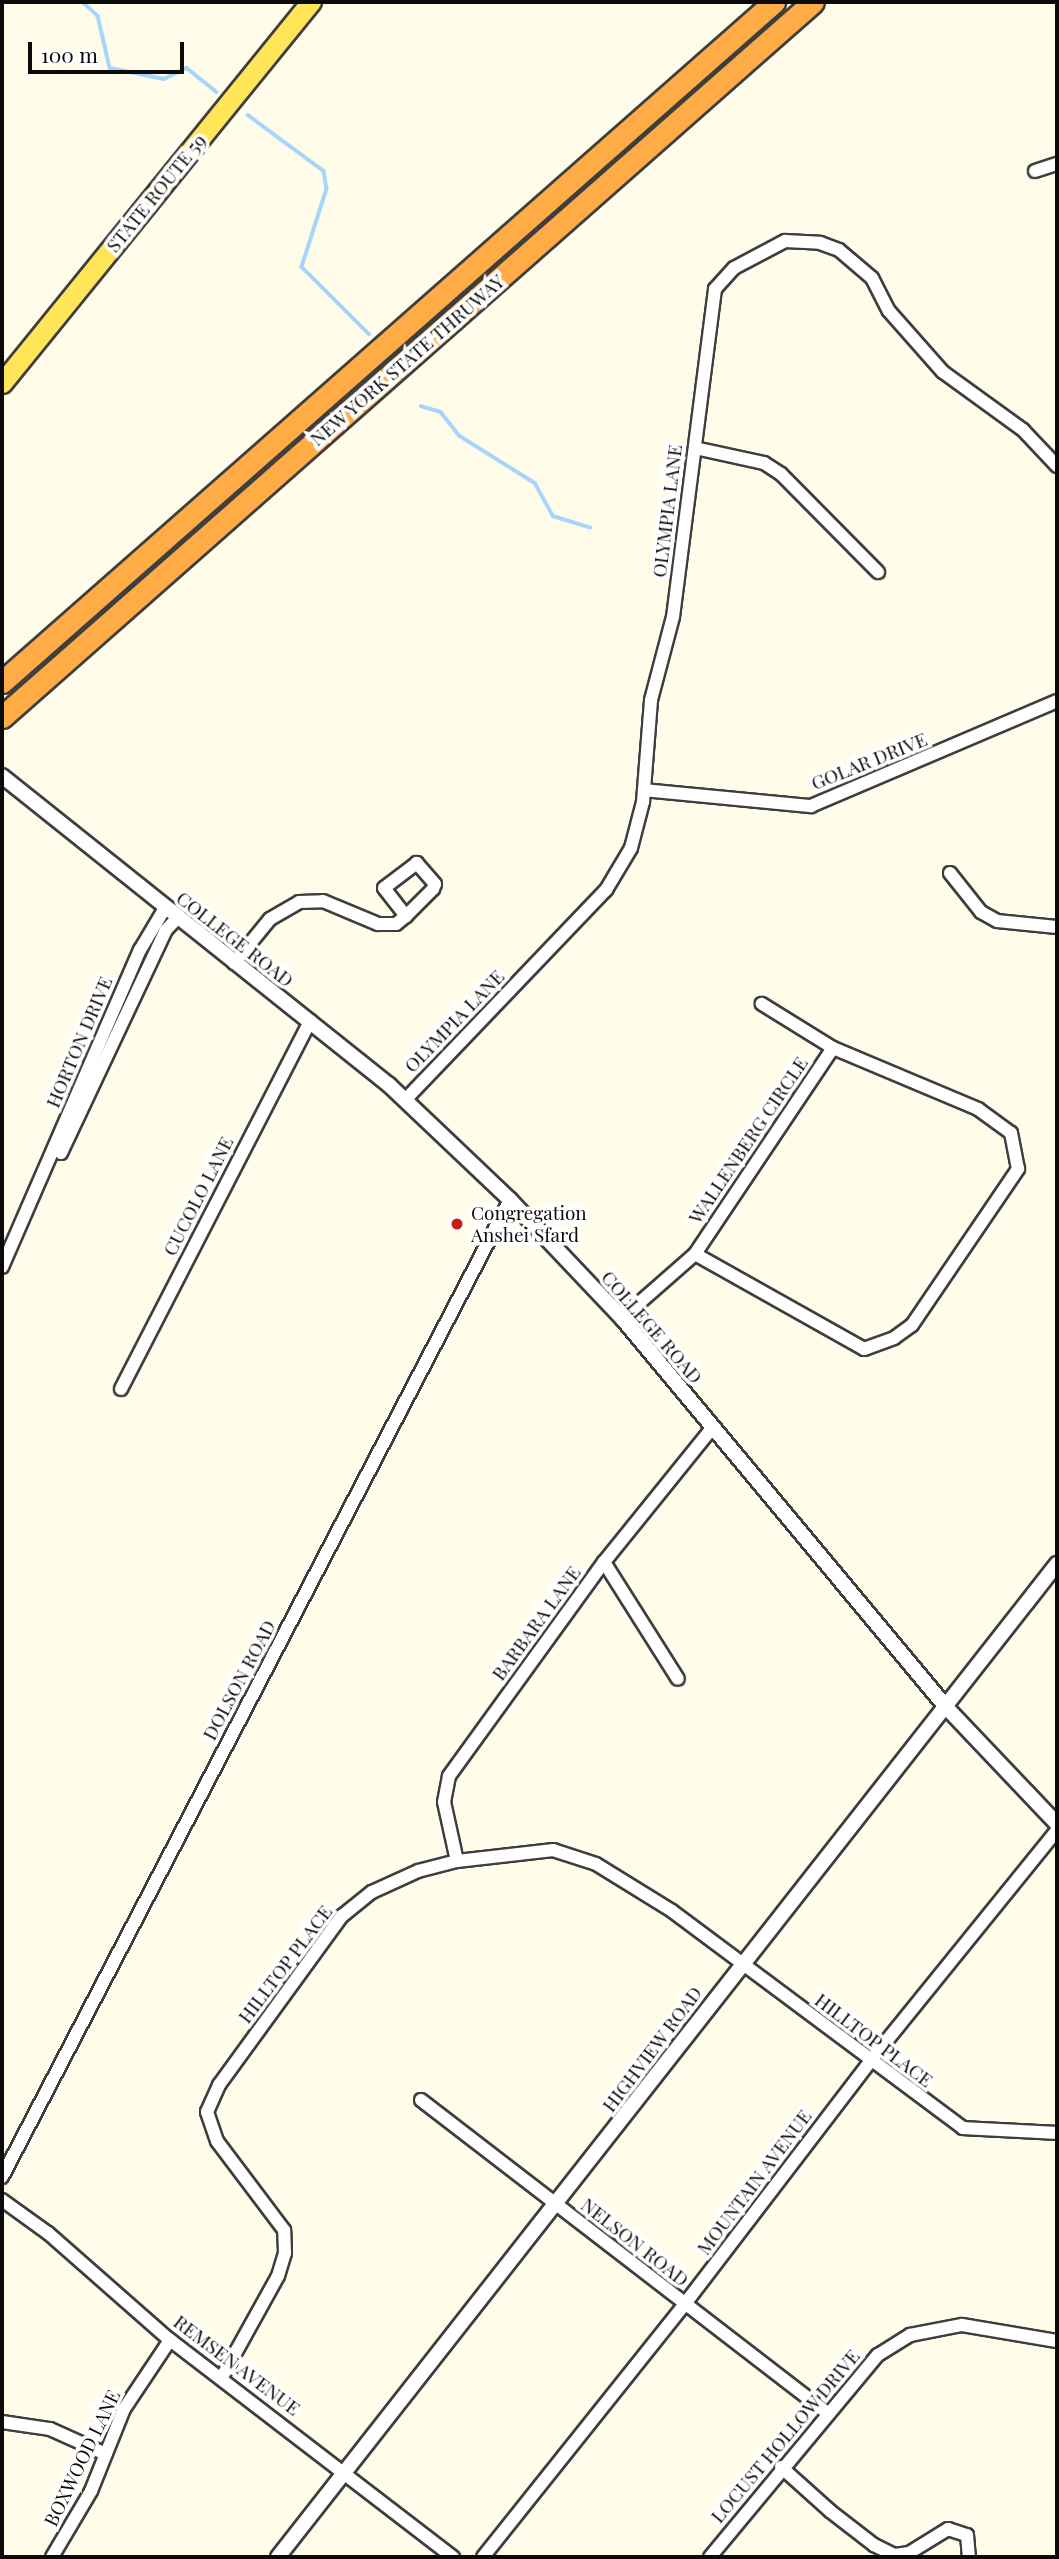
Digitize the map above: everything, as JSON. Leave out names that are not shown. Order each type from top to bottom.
[{"type":"highway","name":"NEW YORK STATE THRUWAY","points":[[2,682],[774,2]]},
{"type":"highway","name":"NEW YORK STATE THRUWAY","points":[[2,718],[813,2]]},
{"type":"main road","name":"STATE ROUTE 59","points":[[2,383],[310,2]]},
{"type":"street","points":[[1035,171],[1057,164]]},
{"type":"street","name":"OLYMPIA LANE","points":[[405,1100],[606,890],[631,848],[644,790],[651,700],[673,617],[715,289],[745,258],[785,241],[804,241],[839,250],[858,263],[916,346],[975,399],[1023,430],[1057,466]]},
{"type":"street","points":[[695,448],[764,463],[781,474],[819,507],[878,572]]},
{"type":"street","name":"GOLAR DRIVE","points":[[644,790],[811,806],[1057,701]]},
{"type":"street","name":"COLLEGE ROAD","points":[[2,776],[405,1100],[510,1200],[622,1318],[946,1707],[1057,1824]]},
{"type":"street","points":[[950,873],[981,912],[997,921],[1057,927]]},
{"type":"street","points":[[234,963],[270,919],[299,902],[323,901],[385,925],[396,924],[406,916]]},
{"type":"street","name":"HORTON DRIVE","points":[[2,1267],[36,1195],[140,950],[171,913]]},
{"type":"street","points":[[762,1004],[833,1048]]},
{"type":"street","name":"CUCOLO LANE","points":[[121,1389],[310,1021]]},
{"type":"street","name":"WALLENBERG CIRCLE","points":[[622,1318],[695,1254],[833,1048],[978,1109],[1011,1133],[1018,1168],[912,1325],[894,1338],[864,1349],[695,1254]]},
{"type":"street","name":"DOLSON ROAD","points":[[2,2177],[510,1200]]},
{"type":"street","name":"BARBARA LANE","points":[[457,1861],[444,1802],[449,1776],[604,1563],[713,1427]]},
{"type":"street","points":[[604,1563],[678,1679]]},
{"type":"street","name":"HIGHVIEW ROAD","points":[[278,2557],[1057,1564]]},
{"type":"street","name":"MOUNTAIN AVENUE","points":[[483,2557],[684,2305],[871,2060],[1057,1830]]},
{"type":"street","name":"HILLTOP PLACE","points":[[222,2377],[278,2276],[285,2253],[284,2230],[217,2141],[208,2112],[219,2085],[342,1916],[372,1892],[418,1871],[457,1861],[553,1850],[596,1864],[672,1911],[963,2128],[1057,2133]]},
{"type":"street","name":"NELSON ROAD","points":[[421,2100],[684,2305],[827,2412]]},
{"type":"street","name":"REMSEN AVENUE","points":[[2,2200],[48,2233],[170,2340],[222,2377],[453,2557]]},
{"type":"street","name":"LOCUST HOLLOW DRIVE","points":[[710,2557],[781,2467],[878,2355],[910,2335],[962,2325],[1057,2341]]},
{"type":"street","name":"BOXWOOD LANE","points":[[52,2557],[70,2532],[124,2409],[170,2340]]},
{"type":"street","points":[[2,2422],[50,2429],[106,2454]]},
{"type":"street","points":[[781,2467],[830,2511],[897,2556],[909,2553],[948,2529],[967,2535],[969,2557]]},
{"type":"waterway","points":[[83,2],[98,16],[110,68],[164,79],[187,68],[217,92]]},
{"type":"waterway","points":[[248,115],[324,171],[327,189],[302,267],[369,334]]},
{"type":"waterway","points":[[421,406],[441,412],[460,436],[535,483],[553,516],[590,527]]},
{"type":"place","name":"Congregation Anshei Sfard","points":[[457,1224]]}]
